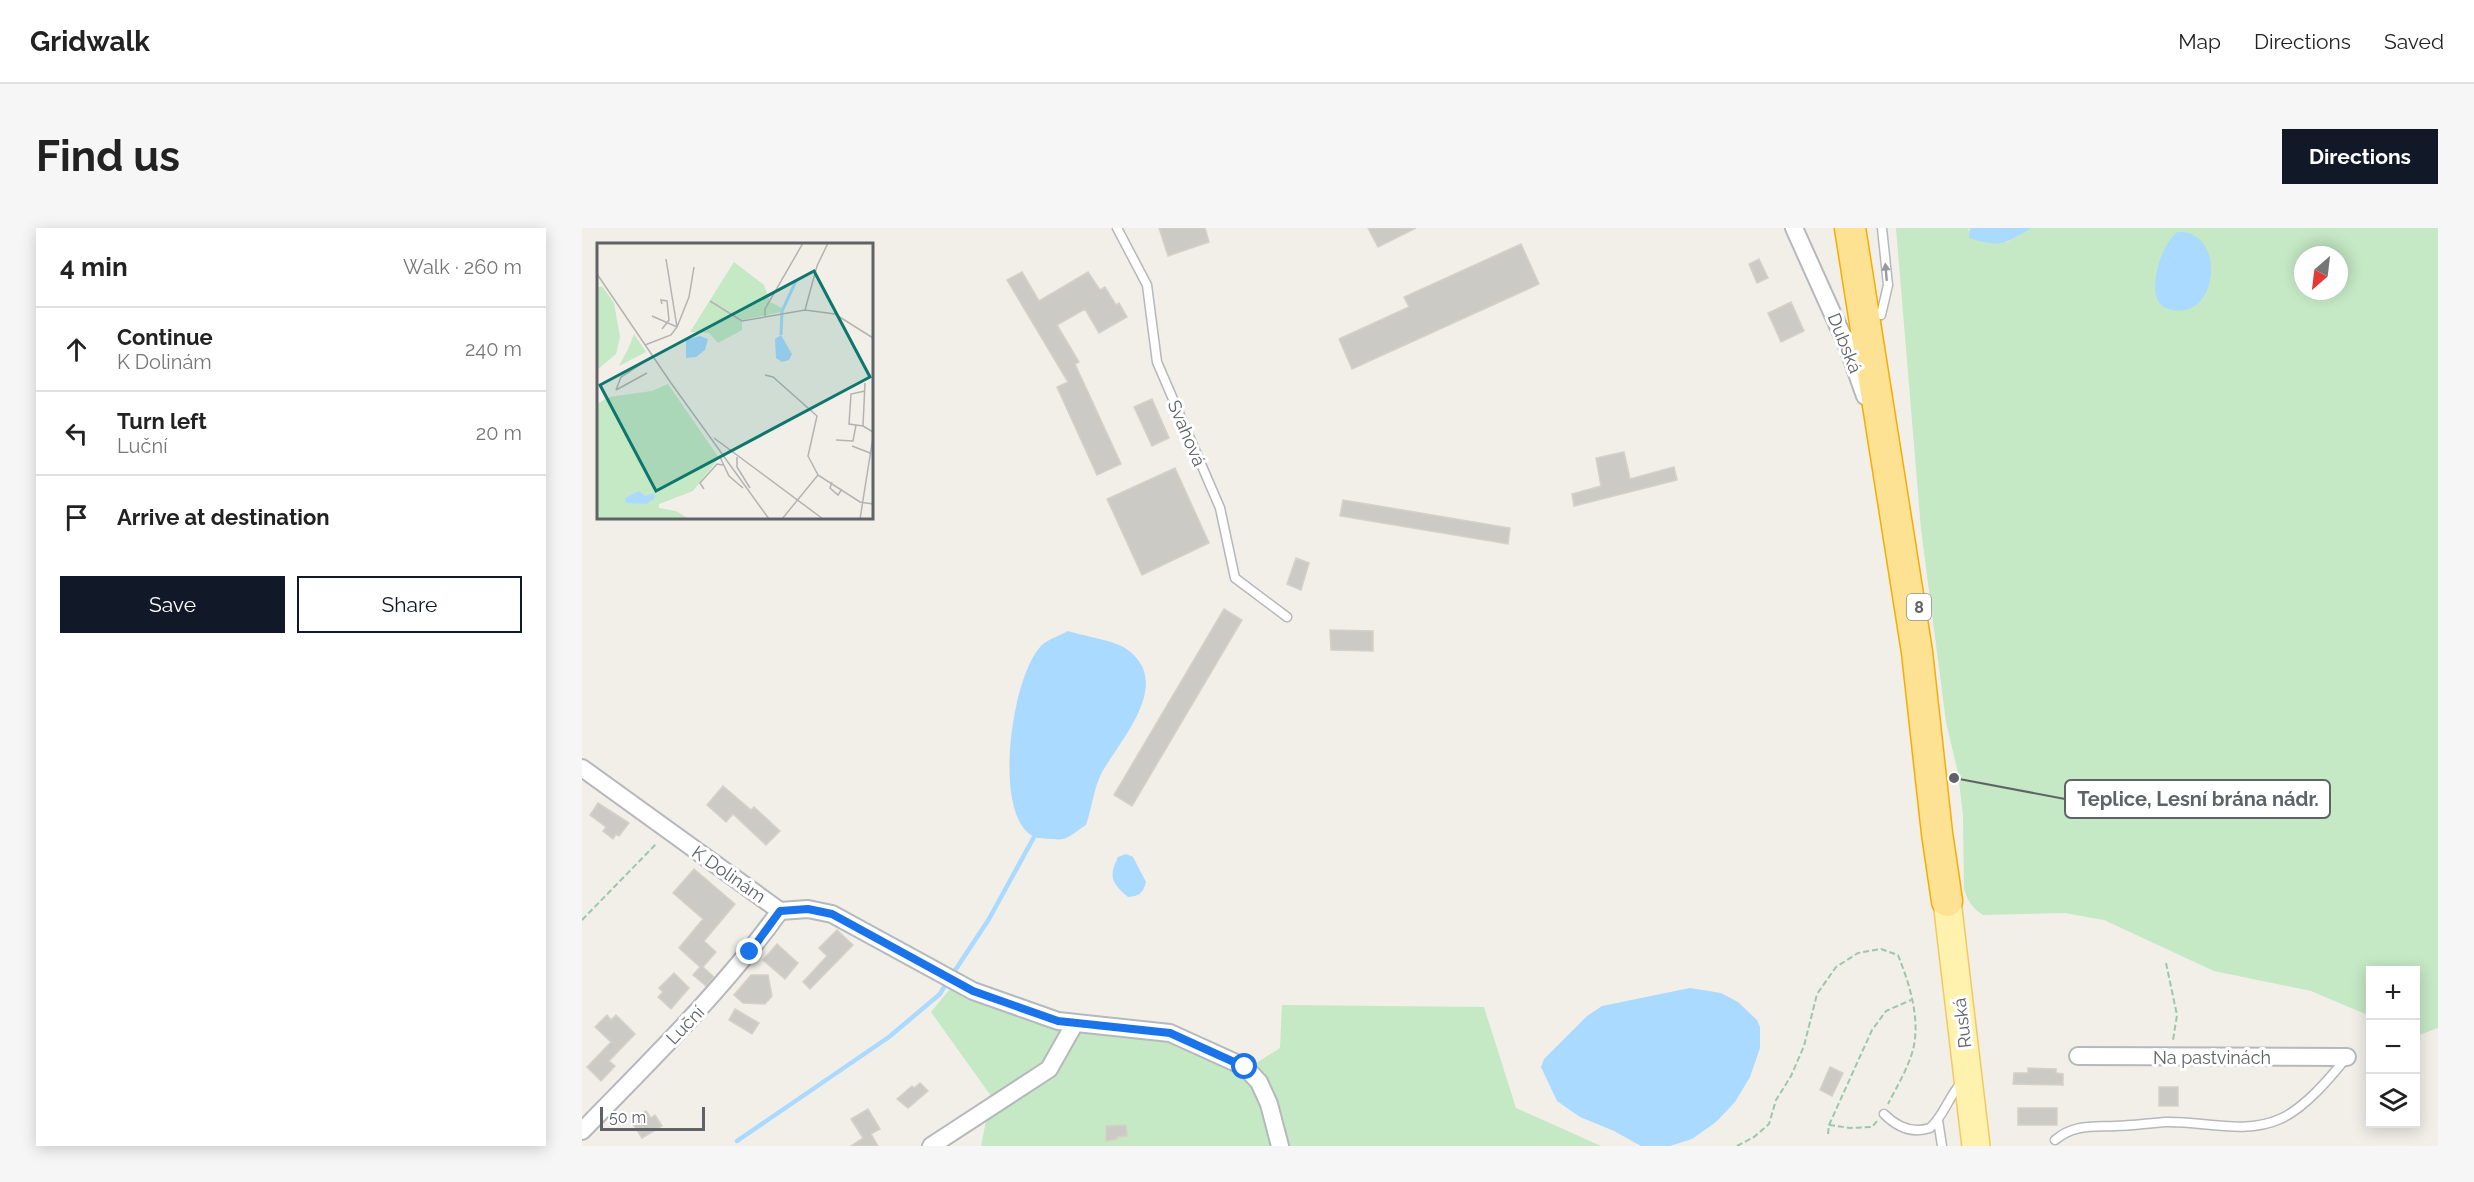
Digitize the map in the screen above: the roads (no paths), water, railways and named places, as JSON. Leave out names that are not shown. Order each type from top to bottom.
[{"type":"highway","name":"8","points":[[1850,228],[1915,641],[1947,901]]},
{"type":"highway","name":"8","points":[[1871,228],[1913,554],[1946,839],[1947,901]]},
{"type":"main road","name":"Ruská","points":[[1947,901],[1976,1146]]},
{"type":"street","name":"Dubská","points":[[1794,228],[1848,348],[1886,463]]},
{"type":"street","name":"K Dolinám","points":[[582,768],[780,911],[808,909],[832,914],[973,991],[1058,1021],[1170,1033],[1245,1067],[1259,1082],[1266,1097],[1280,1146]]},
{"type":"street","name":"Luční","points":[[582,1131],[697,1014],[750,952],[780,911]]},
{"type":"street","points":[[931,1146],[1049,1069],[1075,1023]]},
{"type":"street","name":"Na pastvinách","points":[[2078,1056],[2348,1057]]},
{"type":"lane","name":"Svahová","points":[[1117,228],[1147,285],[1157,362],[1220,508],[1235,578],[1287,617]]},
{"type":"lane","points":[[1881,315],[1888,285],[1882,228]]},
{"type":"lane","points":[[2055,1140],[2064,1132],[2080,1126],[2168,1122],[2220,1126],[2262,1125],[2282,1119],[2325,1084],[2348,1057]]},
{"type":"lane","points":[[1884,1114],[1895,1124],[1906,1129],[1930,1128],[1938,1120],[1953,1093],[1968,1077]]},
{"type":"lane","points":[[1938,1120],[1942,1146]]},
{"type":"water","points":[[1970,228],[2032,228],[2008,241],[1988,243],[1969,238]]},
{"type":"water","points":[[2178,232],[2194,236],[2205,246],[2210,260],[2211,277],[2206,292],[2197,304],[2184,310],[2166,308],[2159,303],[2155,283],[2161,258],[2166,247]]},
{"type":"water","points":[[1068,631],[1106,640],[1125,648],[1139,661],[1145,677],[1145,693],[1140,710],[1131,727],[1099,778],[1086,825],[1063,839],[1040,838],[1031,835],[1019,821],[1012,799],[1009,771],[1015,710],[1032,659],[1048,640]]},
{"type":"water","points":[[1126,854],[1133,857],[1146,882],[1140,893],[1128,897],[1118,888],[1113,879],[1113,870],[1118,857]]},
{"type":"water","points":[[1690,988],[1721,993],[1738,1002],[1757,1020],[1760,1027],[1760,1048],[1750,1077],[1735,1102],[1716,1122],[1692,1139],[1670,1146],[1641,1146],[1614,1131],[1580,1117],[1557,1101],[1541,1067],[1544,1059],[1587,1016],[1602,1006]]},
{"type":"waterway","points":[[952,975],[989,919],[1034,837]]},
{"type":"waterway","points":[[737,1141],[889,1037],[940,994],[947,982]]},
{"type":"place","name":"Teplice, Lesní brána nádr.","points":[[1954,778]]}]
